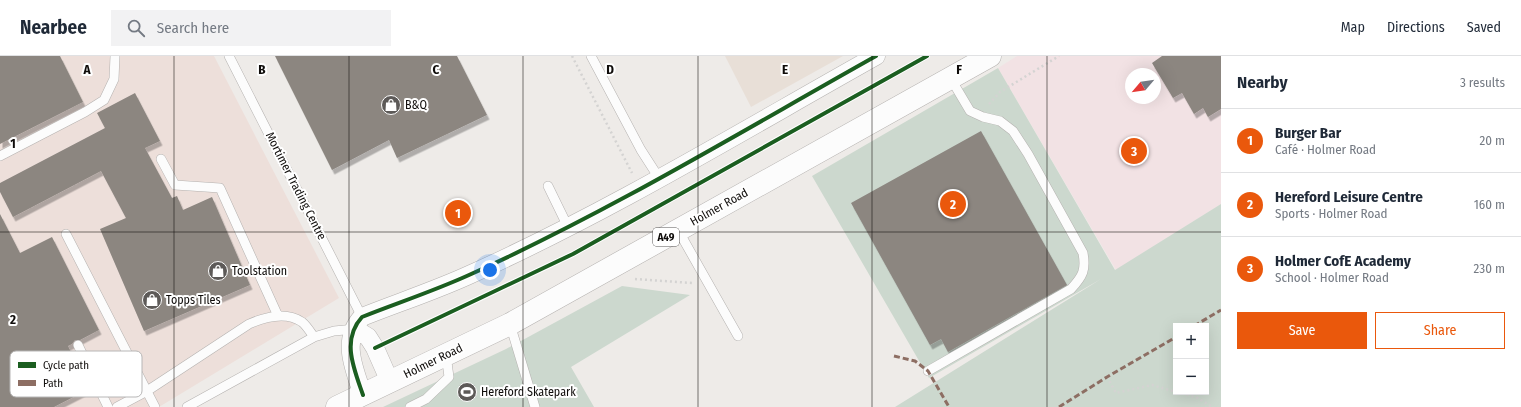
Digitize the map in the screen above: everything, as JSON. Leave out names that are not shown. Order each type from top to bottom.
[{"type":"highway","name":"Holmer Road","points":[[337,407],[510,324],[990,56]]},
{"type":"street","points":[[363,395],[350,354],[350,343],[358,323],[468,276],[568,227],[641,189],[876,56]]},
{"type":"street","points":[[358,323],[375,348],[390,382]]},
{"type":"lane","points":[[0,156],[85,112],[104,100],[114,79],[115,56]]},
{"type":"lane","name":"Mortimer Trading Centre","points":[[229,56],[358,323]]},
{"type":"lane","points":[[591,56],[641,150],[659,178]]},
{"type":"lane","points":[[928,371],[1071,289],[1081,278],[1085,265],[1083,253],[1028,154],[1013,131],[1000,121],[983,117],[970,111],[951,78]]},
{"type":"lane","points":[[161,159],[175,185],[220,188],[278,316]]},
{"type":"lane","points":[[548,186],[568,227]]},
{"type":"lane","points":[[678,230],[738,336]]},
{"type":"lane","points":[[66,234],[126,351]]},
{"type":"lane","points":[[142,394],[249,324],[264,318],[278,316],[294,318],[304,323],[314,338]]},
{"type":"lane","points":[[187,407],[314,338],[358,323]]},
{"type":"lane","points":[[510,324],[535,407]]},
{"type":"lane","points":[[78,345],[81,351]]},
{"type":"lane","points":[[410,407],[426,399],[449,377],[446,356]]},
{"type":"lane","points":[[142,381],[155,407]]},
{"type":"lane","points":[[103,397],[108,407]]},
{"type":"lane","points":[[117,407],[136,397]]},
{"type":"path","points":[[572,56],[641,189]]},
{"type":"path","points":[[983,117],[990,102],[1000,92],[1059,56]]},
{"type":"path","points":[[633,279],[708,284]]},
{"type":"path","points":[[1107,377],[1116,393],[1152,385],[1173,391]]},
{"type":"path","points":[[1187,395],[1198,398],[1212,407]]},
{"type":"shaded area","points":[[0,56],[214,56],[339,298],[159,407],[0,407]]},
{"type":"shaded area","points":[[725,56],[843,56],[751,107]]},
{"type":"shaded area","points":[[1017,56],[1221,56],[1221,204],[1116,270],[998,68]]},
{"type":"shaded area","points":[[998,68],[1115,270],[1221,204],[1221,407],[895,407],[1101,279],[929,378],[812,176]]},
{"type":"shaded area","points":[[622,286],[690,295],[571,367],[594,407],[383,407],[506,349]]},
{"type":"building","points":[[0,56],[60,56],[83,102],[0,144]]},
{"type":"building","name":"B&Q","points":[[275,56],[457,56],[487,115],[397,158],[389,140],[332,170]]},
{"type":"building","points":[[1162,56],[1221,56],[1221,109],[1208,117],[1203,108],[1194,114],[1182,93],[1173,98],[1161,78],[1161,68],[1155,68],[1152,63]]},
{"type":"building","points":[[135,93],[160,141],[145,148],[172,198],[177,196],[183,210],[212,197],[250,285],[144,331],[100,229],[126,218],[101,171],[13,217],[0,192],[0,183],[105,128],[97,113]]},
{"type":"building","points":[[981,131],[1067,285],[948,352],[941,339],[930,345],[851,203]]},
{"type":"building","points":[[0,214],[20,253],[52,237],[99,330],[80,340],[75,340],[68,346],[70,351],[10,351],[10,397],[73,397],[54,407],[0,407]]},
{"type":"marked path","points":[[1199,323],[1221,310]]},
{"type":"marked path","points":[[1059,407],[1173,339]]},
{"type":"marked path","points":[[894,356],[915,361],[928,371],[949,407]]},
{"type":"cycle path","points":[[363,395],[351,355],[352,335],[362,317],[456,281],[573,225],[675,170],[876,56]]},
{"type":"cycle path","points":[[375,348],[573,254],[927,56]]},
{"type":"place","name":"B&Q","points":[[391,105]]},
{"type":"place","name":"Holmer CofE Academy","points":[[1134,151]]},
{"type":"place","name":"Hereford Leisure Centre","points":[[953,204]]},
{"type":"place","name":"Burger Bar","points":[[458,213]]},
{"type":"place","name":"Toolstation","points":[[218,271]]},
{"type":"place","name":"Topps Tiles","points":[[152,300]]},
{"type":"place","name":"Hereford Skatepark","points":[[467,392]]}]
